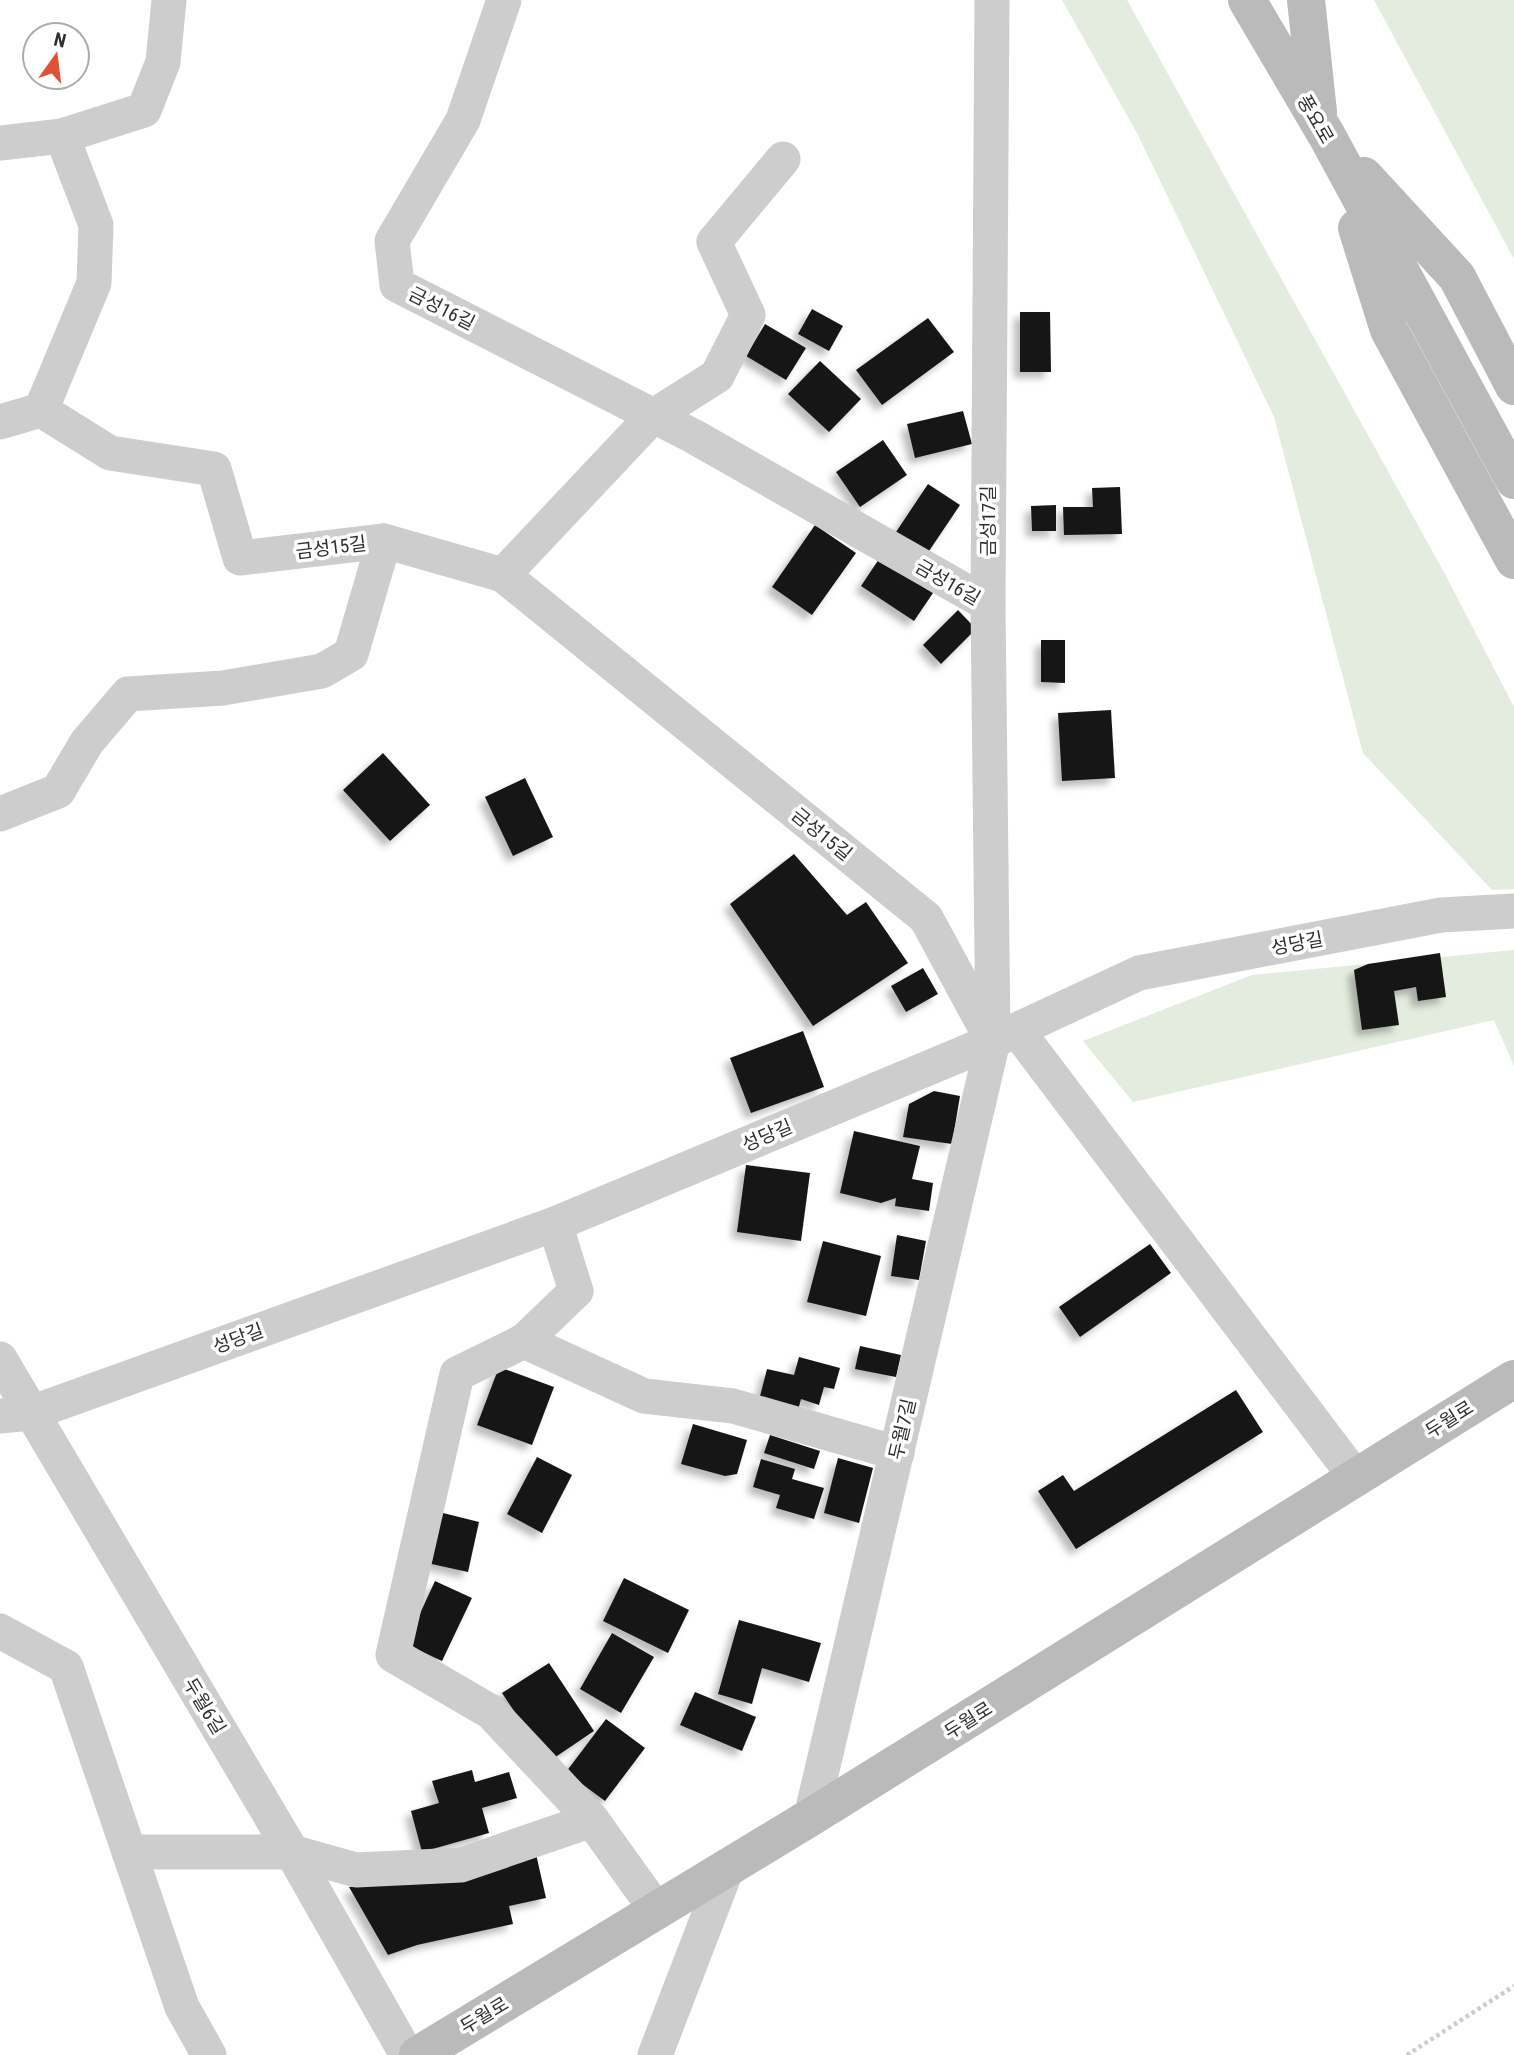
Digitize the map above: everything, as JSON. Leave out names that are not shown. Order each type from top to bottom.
[{"type":"main road","name":"풍요로","points":[[1247,0],[1323,131],[1514,480]]},
{"type":"main road","points":[[1306,0],[1323,131],[1390,330],[1514,560]]},
{"type":"main road","points":[[1323,131],[1457,277],[1514,386]]},
{"type":"main road","name":"두월로","points":[[418,2055],[811,1817],[1514,1379]]},
{"type":"street","points":[[0,144],[62,136],[144,110],[163,62],[169,0]]},
{"type":"street","name":"금성16길","points":[[504,0],[464,120],[392,241],[397,285],[693,436],[988,604]]},
{"type":"street","name":"금성17길","points":[[992,0],[988,604],[1005,1035]]},
{"type":"street","points":[[0,422],[41,410],[93,283],[96,225],[62,136]]},
{"type":"street","points":[[503,575],[652,416],[717,376],[748,315],[714,242],[783,159]]},
{"type":"street","name":"금성15길","points":[[41,410],[110,453],[214,469],[240,558],[384,541],[503,575],[926,918],[1005,1035],[1356,1478]]},
{"type":"street","points":[[0,814],[58,791],[87,742],[128,694],[223,688],[322,671],[351,654],[384,541]]},
{"type":"street","name":"성당길","points":[[15,1415],[555,1224],[1005,1035],[1139,973],[1441,915],[1514,911]]},
{"type":"street","name":"두월7길","points":[[811,1817],[897,1453],[1005,1035]]},
{"type":"street","points":[[555,1224],[576,1291],[524,1341],[457,1374],[393,1655],[491,1712],[592,1820],[657,1911]]},
{"type":"street","points":[[524,1341],[644,1396],[733,1406],[897,1453]]},
{"type":"street","name":"두월6길","points":[[0,1359],[15,1415],[292,1852],[407,2055]]},
{"type":"street","points":[[0,1631],[66,1667],[182,2007],[209,2055]]},
{"type":"street","points":[[129,1852],[292,1852],[356,1870],[461,1865],[592,1820]]},
{"type":"street","points":[[655,2055],[727,1868]]},
{"type":"path","points":[[1407,2055],[1514,1986]]},
{"type":"shaded area","points":[[1062,0],[1127,0],[1446,576],[1514,707],[1514,889],[1492,890],[1363,753],[1274,417],[1138,135]]},
{"type":"shaded area","points":[[1374,0],[1514,0],[1514,259]]},
{"type":"shaded area","points":[[1514,950],[1514,1066],[1494,1020],[1133,1102],[1083,1041],[1252,975]]},
{"type":"building","points":[[812,309],[843,326],[829,351],[798,334]]},
{"type":"building","points":[[1020,312],[1050,312],[1051,372],[1020,372]]},
{"type":"building","points":[[928,318],[954,352],[882,405],[856,370]]},
{"type":"building","points":[[765,324],[806,348],[786,380],[746,356]]},
{"type":"building","points":[[820,361],[861,399],[829,432],[788,394]]},
{"type":"building","points":[[963,411],[972,444],[915,458],[907,424]]},
{"type":"building","points":[[883,440],[907,475],[860,507],[836,472]]},
{"type":"building","points":[[928,484],[960,505],[925,557],[894,535]]},
{"type":"building","points":[[1120,487],[1122,534],[1064,535],[1063,507],[1093,507],[1092,488]]},
{"type":"building","points":[[1056,505],[1056,531],[1032,531],[1031,506]]},
{"type":"building","points":[[815,525],[856,553],[812,615],[772,587]]},
{"type":"building","points":[[879,559],[933,593],[914,621],[861,586]]},
{"type":"building","points":[[958,610],[976,629],[941,664],[923,645]]},
{"type":"building","points":[[1041,640],[1065,640],[1065,683],[1041,682]]},
{"type":"building","points":[[1111,710],[1115,778],[1062,781],[1058,713]]},
{"type":"building","points":[[383,753],[430,805],[390,841],[343,790]]},
{"type":"building","points":[[525,778],[553,837],[513,856],[485,797]]},
{"type":"building","points":[[794,854],[847,915],[866,902],[908,963],[813,1026],[730,904]]},
{"type":"building","points":[[1440,953],[1446,997],[1418,1001],[1416,987],[1394,991],[1399,1025],[1362,1030],[1354,970],[1368,964]]},
{"type":"building","points":[[923,968],[938,994],[906,1012],[891,986]]},
{"type":"building","points":[[803,1031],[824,1087],[751,1113],[730,1058]]},
{"type":"building","points":[[934,1091],[960,1096],[952,1144],[903,1137],[909,1104]]},
{"type":"building","points":[[854,1131],[920,1146],[912,1179],[933,1183],[929,1211],[895,1206],[896,1198],[881,1203],[840,1193]]},
{"type":"building","points":[[746,1165],[810,1173],[801,1241],[737,1232]]},
{"type":"building","points":[[897,1235],[926,1241],[919,1280],[891,1276]]},
{"type":"building","points":[[823,1241],[881,1256],[866,1316],[807,1302]]},
{"type":"building","points":[[1150,1244],[1171,1273],[1080,1337],[1059,1307]]},
{"type":"building","points":[[860,1346],[901,1355],[896,1377],[855,1369]]},
{"type":"building","points":[[799,1357],[840,1368],[834,1389],[824,1387],[819,1405],[801,1399],[797,1414],[758,1404],[767,1369],[794,1375]]},
{"type":"building","points":[[499,1367],[554,1387],[532,1445],[477,1425]]},
{"type":"building","points":[[1236,1390],[1263,1432],[1076,1549],[1038,1491],[1063,1475],[1074,1491]]},
{"type":"building","points":[[693,1424],[747,1440],[737,1474],[725,1476],[681,1464]]},
{"type":"building","points":[[770,1435],[820,1451],[814,1469],[764,1453]]},
{"type":"building","points":[[537,1457],[572,1475],[542,1533],[507,1514]]},
{"type":"building","points":[[838,1458],[873,1468],[859,1523],[824,1513]]},
{"type":"building","points":[[761,1459],[795,1469],[792,1479],[824,1488],[814,1519],[776,1508],[780,1495],[753,1487]]},
{"type":"building","points":[[439,1512],[479,1522],[468,1572],[427,1563]]},
{"type":"building","points":[[624,1578],[689,1610],[668,1653],[603,1621]]},
{"type":"building","points":[[435,1581],[472,1598],[442,1661],[406,1644]]},
{"type":"building","points":[[739,1620],[821,1643],[809,1682],[762,1668],[752,1704],[718,1694]]},
{"type":"building","points":[[612,1633],[654,1657],[621,1713],[580,1689]]},
{"type":"building","points":[[549,1663],[594,1731],[548,1762],[502,1693]]},
{"type":"building","points":[[695,1692],[756,1717],[742,1751],[680,1725]]},
{"type":"building","points":[[606,1719],[645,1748],[605,1801],[566,1772]]},
{"type":"building","points":[[472,1770],[475,1782],[509,1772],[517,1798],[482,1808],[489,1833],[422,1852],[411,1811],[439,1803],[432,1781]]},
{"type":"building","points":[[536,1854],[546,1898],[509,1906],[513,1924],[417,1945],[388,1955],[349,1887],[403,1884]]}]
